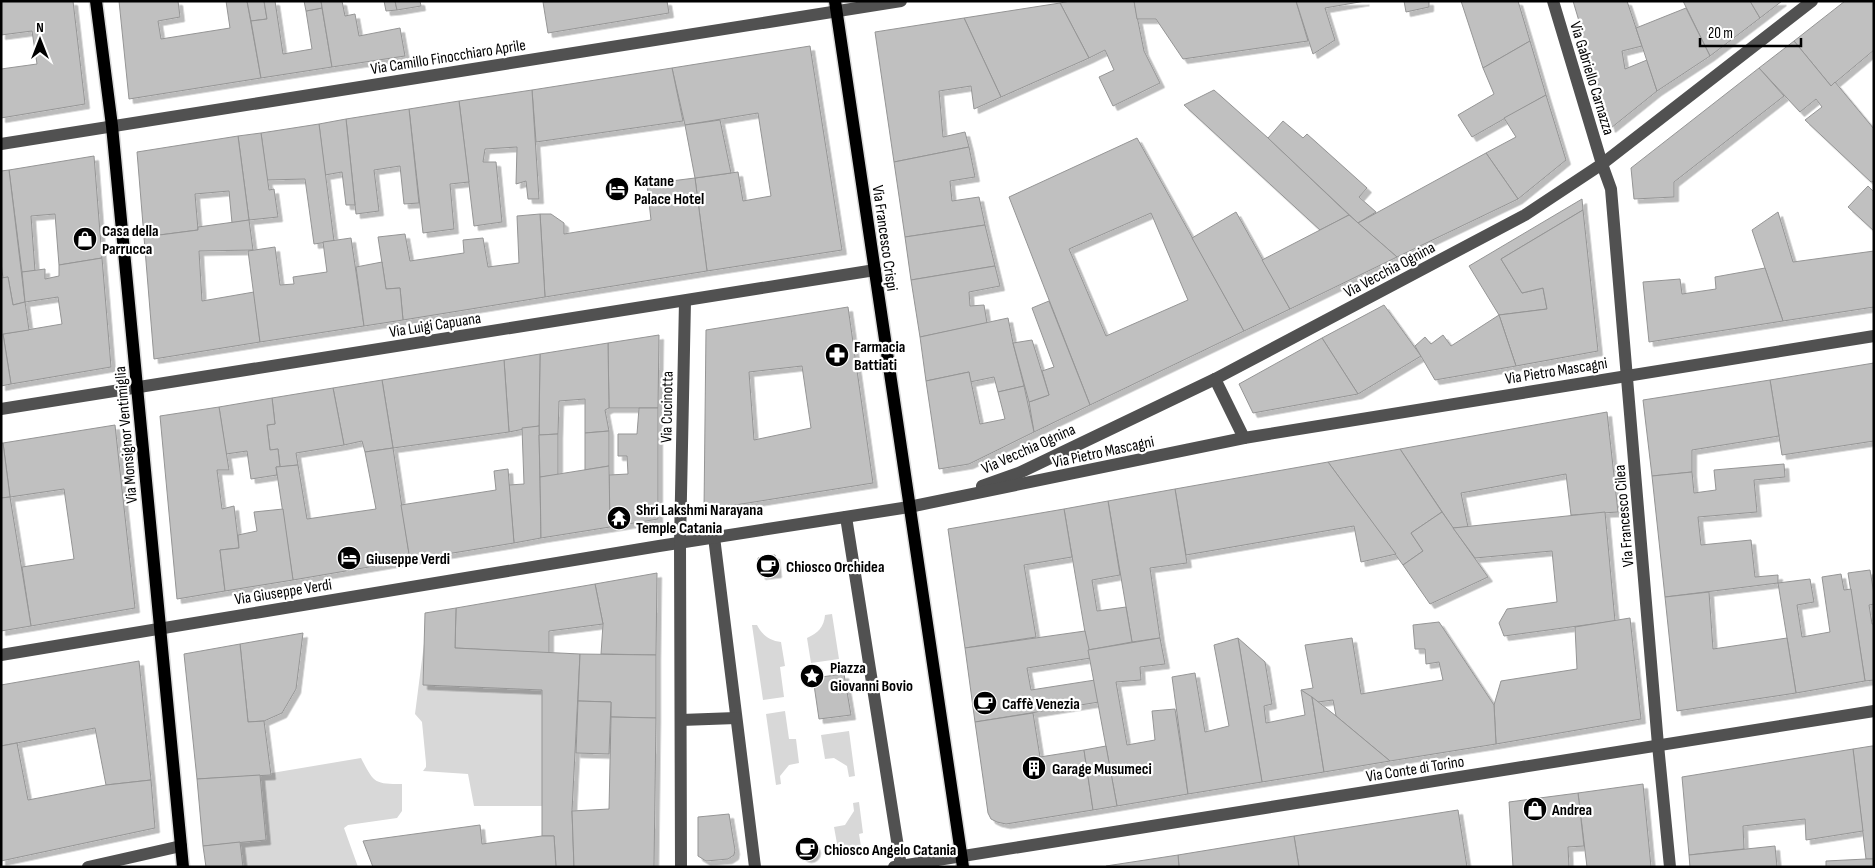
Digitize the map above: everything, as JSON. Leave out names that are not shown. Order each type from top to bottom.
[{"type":"main road","name":"Via Monsignor Ventimiglia","points":[[96,1],[112,126],[183,867]]},
{"type":"main road","name":"Via Francesco Crispi","points":[[836,6],[909,507]]},
{"type":"main road","points":[[909,507],[962,861]]},
{"type":"street","name":"Via Camillo Finocchiaro Aprile","points":[[1,144],[836,6],[901,1]]},
{"type":"street","name":"Via Gabriello Carnazza","points":[[1553,1],[1602,164]]},
{"type":"street","name":"Via Vecchia Ognina","points":[[944,501],[1021,472],[1215,378],[1526,215],[1602,164],[1812,1]]},
{"type":"street","name":"Via Francesco Cilea","points":[[1602,164],[1612,189],[1658,745],[1670,867]]},
{"type":"street","name":"Via Luigi Capuana","points":[[1,410],[874,270]]},
{"type":"street","name":"Via Cucinotta","points":[[680,543],[685,300]]},
{"type":"street","name":"Via Pietro Mascagni","points":[[909,507],[1244,438],[1874,336]]},
{"type":"street","points":[[1215,378],[1244,438]]},
{"type":"street","points":[[682,867],[680,543],[909,507]]},
{"type":"street","points":[[846,517],[898,866]]},
{"type":"street","points":[[714,537],[755,867]]},
{"type":"street","name":"Via Giuseppe Verdi","points":[[1,654],[680,543]]},
{"type":"street","name":"Via Conte di Torino","points":[[898,866],[962,861],[1014,849],[1874,711]]},
{"type":"street","points":[[680,720],[736,718]]},
{"type":"street","points":[[88,867],[181,846]]},
{"type":"shaded area","points":[[832,614],[839,659],[811,663],[807,638],[820,629],[825,615]]},
{"type":"shaded area","points":[[752,625],[757,625],[761,632],[770,639],[781,642],[785,666],[780,667],[784,697],[763,700]]},
{"type":"shaded area","points":[[425,636],[423,685],[542,690],[543,806],[474,806],[468,774],[423,771],[426,763],[422,722],[415,714]]},
{"type":"shaded area","points":[[785,711],[789,739],[796,739],[799,763],[789,765],[780,776],[781,784],[776,785],[766,714]]},
{"type":"shaded area","points":[[849,731],[855,776],[849,777],[847,766],[834,758],[825,759],[821,735]]},
{"type":"shaded area","points":[[361,758],[369,773],[376,780],[402,784],[402,811],[397,818],[348,825],[344,828],[358,867],[243,867],[240,842],[266,840],[260,775]]},
{"type":"shaded area","points":[[859,802],[863,833],[859,834],[861,846],[838,849],[834,827],[845,825],[854,811],[853,803]]},
{"type":"building","points":[[1,1],[73,1],[85,104],[1,118],[1,69],[37,64],[32,31],[1,35]]},
{"type":"building","points":[[119,1],[178,1],[180,17],[158,21],[161,39],[230,28],[226,1],[247,1],[261,78],[129,99]]},
{"type":"building","points":[[247,1],[264,1],[267,19],[251,21]]},
{"type":"building","points":[[264,1],[275,1],[283,54],[312,49],[306,11],[322,8],[332,67],[261,78],[251,21],[267,19]]},
{"type":"building","points":[[304,1],[321,1],[322,8],[306,11]]},
{"type":"building","points":[[321,1],[342,1],[345,16],[355,14],[359,36],[400,28],[405,56],[332,67]]},
{"type":"building","points":[[384,1],[395,1],[397,10],[386,11]]},
{"type":"building","points":[[395,1],[420,1],[421,6],[397,10]]},
{"type":"building","points":[[667,1],[669,13],[548,33],[543,2]]},
{"type":"building","points":[[1070,1],[1134,1],[1144,51],[1160,83],[1113,106],[1099,77],[1114,70],[1105,50],[1089,58],[1060,3]]},
{"type":"building","points":[[1134,1],[1296,1],[1308,41],[1183,59],[1156,19],[1137,19]]},
{"type":"building","points":[[1296,1],[1365,1],[1325,8],[1335,40],[1313,54]]},
{"type":"building","points":[[1404,1],[1429,1],[1429,7],[1406,12]]},
{"type":"building","points":[[1461,1],[1518,1],[1530,41],[1483,68]]},
{"type":"building","points":[[1573,1],[1627,1],[1642,46],[1622,51],[1625,69],[1647,60],[1657,91],[1611,128]]},
{"type":"building","points":[[1683,1],[1750,1],[1760,18],[1710,56]]},
{"type":"building","points":[[1750,1],[1782,1],[1760,18]]},
{"type":"building","points":[[1845,1],[1874,1],[1874,50],[1831,86],[1794,41]]},
{"type":"building","points":[[1060,3],[1089,58],[1001,97],[964,18]]},
{"type":"building","points":[[1686,8],[1710,56],[1657,91],[1636,28]]},
{"type":"building","points":[[964,18],[1001,97],[974,109],[971,86],[939,91],[943,137],[965,132],[969,147],[894,162],[875,32]]},
{"type":"building","points":[[1530,41],[1546,95],[1472,137],[1458,115],[1494,94],[1483,68]]},
{"type":"building","points":[[1794,41],[1831,86],[1835,82],[1874,129],[1874,181],[1871,182],[1805,120],[1822,107],[1816,99],[1800,112],[1759,68]]},
{"type":"building","points":[[810,46],[842,250],[707,271],[695,178],[738,172],[743,201],[771,196],[758,113],[685,125],[672,68]]},
{"type":"building","points":[[672,68],[683,121],[536,142],[532,90]]},
{"type":"building","points":[[1759,68],[1784,96],[1674,182],[1674,197],[1634,199],[1631,168]]},
{"type":"building","points":[[532,90],[539,199],[528,199],[526,181],[516,184],[517,147],[485,149],[483,162],[496,162],[502,222],[474,226],[459,101]]},
{"type":"building","points":[[1214,90],[1349,215],[1320,230],[1184,105]]},
{"type":"building","points":[[1546,95],[1566,160],[1518,199],[1486,153],[1516,137],[1504,118]]},
{"type":"building","points":[[459,101],[469,182],[450,184],[454,229],[423,233],[409,109]]},
{"type":"building","points":[[409,109],[419,203],[404,204],[400,166],[374,170],[379,211],[356,214],[346,119]]},
{"type":"building","points":[[346,119],[355,205],[346,205],[342,172],[325,175],[319,124]]},
{"type":"building","points":[[720,120],[731,173],[695,178],[685,125]]},
{"type":"building","points":[[1283,121],[1303,138],[1307,134],[1367,188],[1359,197],[1376,212],[1358,223],[1268,138]]},
{"type":"building","points":[[319,124],[334,241],[314,244],[305,179],[267,180],[261,133]]},
{"type":"building","points":[[261,133],[269,190],[274,189],[278,217],[249,220],[238,136]]},
{"type":"building","points":[[238,136],[249,220],[232,223],[229,191],[195,194],[198,230],[144,237],[137,152]]},
{"type":"building","points":[[1137,138],[1244,331],[1090,405],[1009,197]],"holes":[[[1151,213],[1188,300],[1106,336],[1069,249]]]},
{"type":"building","points":[[969,147],[975,177],[950,181],[952,201],[979,197],[985,225],[905,237],[894,162]]},
{"type":"building","points":[[1486,153],[1518,199],[1397,257],[1358,223]]},
{"type":"building","points":[[94,156],[102,258],[59,265],[55,214],[31,216],[35,271],[22,272],[9,170]]},
{"type":"building","points":[[9,170],[25,302],[13,305],[8,277],[3,278],[1,263],[1,171]]},
{"type":"building","points":[[695,178],[707,271],[545,297],[540,214],[551,214],[564,223],[564,234],[651,220],[647,184]]},
{"type":"building","points":[[1868,186],[1874,192],[1874,231],[1848,207]]},
{"type":"building","points":[[1582,199],[1583,210],[1501,259],[1522,293],[1543,288],[1547,309],[1499,315],[1469,266]]},
{"type":"building","points":[[1583,210],[1598,351],[1516,366],[1499,315],[1547,309],[1543,288],[1522,293],[1501,259]]},
{"type":"building","points":[[1236,212],[1290,309],[1244,331],[1192,238]]},
{"type":"building","points":[[1778,212],[1793,262],[1874,251],[1874,307],[1783,321],[1752,230]]},
{"type":"building","points":[[540,214],[545,297],[403,320],[400,288],[386,289],[378,237],[405,234],[410,261],[464,253],[463,240],[483,238],[488,267],[519,263],[517,216]]},
{"type":"building","points":[[1349,215],[1397,257],[1290,309],[1262,260]]},
{"type":"building","points":[[249,220],[253,250],[199,251],[202,301],[254,292],[260,342],[154,359],[144,237],[198,230],[198,227]]},
{"type":"building","points":[[985,225],[995,266],[911,280],[905,237]]},
{"type":"building","points":[[351,238],[364,326],[260,342],[248,251],[275,247],[280,285],[294,284],[293,277],[327,272],[323,242]]},
{"type":"building","points":[[102,258],[111,367],[11,384],[3,334],[62,324],[58,297],[25,302],[22,272],[45,269],[45,279],[59,276],[59,265]]},
{"type":"building","points":[[382,262],[386,289],[400,288],[403,320],[364,326],[356,267]]},
{"type":"building","points":[[995,266],[1000,286],[969,292],[970,306],[984,305],[987,323],[920,337],[911,280]]},
{"type":"building","points":[[1765,268],[1783,321],[1649,342],[1643,282],[1680,279],[1682,294],[1716,289],[1715,277]]},
{"type":"building","points":[[8,277],[13,305],[25,302],[29,330],[3,334],[11,384],[1,386],[1,278]]},
{"type":"building","points":[[1049,301],[1090,405],[1034,432],[1029,402],[1049,395],[1042,371],[1054,367],[1032,308]]},
{"type":"building","points":[[1384,305],[1421,356],[1358,394],[1322,338]]},
{"type":"building","points":[[848,307],[873,483],[704,510],[706,330]],"holes":[[[802,366],[811,428],[754,440],[749,372]]]},
{"type":"building","points":[[1499,315],[1516,366],[1435,380],[1415,346],[1425,337],[1431,344],[1443,335],[1451,346]]},
{"type":"building","points":[[1008,318],[1024,386],[998,392],[994,377],[970,382],[969,372],[926,381],[920,337]]},
{"type":"building","points":[[659,335],[658,408],[609,408],[608,343]]},
{"type":"building","points":[[1322,338],[1358,394],[1253,413],[1239,384]]},
{"type":"building","points":[[1032,340],[1049,395],[1029,402],[1013,343]]},
{"type":"building","points":[[608,343],[609,408],[605,410],[609,431],[585,433],[585,399],[559,401],[558,434],[539,435],[540,354]]},
{"type":"building","points":[[540,354],[539,426],[509,432],[504,360]]},
{"type":"building","points":[[504,360],[509,432],[393,448],[382,380]]},
{"type":"building","points":[[1874,363],[1874,441],[1782,455],[1770,380]]},
{"type":"building","points":[[969,372],[980,424],[1005,419],[998,392],[1024,386],[1034,432],[969,464],[939,469],[926,381]]},
{"type":"building","points":[[382,380],[393,448],[365,452],[362,441],[344,445],[333,388]]},
{"type":"building","points":[[1770,380],[1779,436],[1692,450],[1692,472],[1652,476],[1643,400]]},
{"type":"building","points":[[333,388],[344,445],[296,453],[298,465],[280,467],[278,449],[270,450],[267,425],[275,424],[272,398]]},
{"type":"building","points":[[272,398],[275,424],[267,425],[270,450],[278,449],[280,467],[276,467],[277,475],[251,479],[247,451],[226,454],[219,407]]},
{"type":"building","points":[[219,407],[229,470],[217,470],[222,509],[234,506],[239,548],[220,550],[225,591],[177,599],[160,416]]},
{"type":"building","points":[[639,408],[658,408],[658,519],[610,527],[609,475],[628,474],[627,456],[618,456],[618,434],[637,434]]},
{"type":"building","points":[[1607,412],[1618,512],[1571,515],[1566,474],[1461,493],[1468,527],[1453,528],[1400,449]]},
{"type":"building","points":[[115,425],[135,608],[31,626],[22,567],[74,559],[64,489],[10,497],[3,443]]},
{"type":"building","points":[[539,426],[541,538],[514,543],[509,485],[524,484],[522,428]]},
{"type":"building","points":[[609,431],[609,466],[585,470],[585,433]]},
{"type":"building","points":[[558,434],[558,475],[540,477],[539,435]]},
{"type":"building","points":[[1,443],[3,443],[10,497],[1,498]]},
{"type":"building","points":[[393,448],[410,560],[293,580],[276,467],[298,465],[307,519],[376,509],[365,452]]},
{"type":"building","points":[[1400,449],[1442,512],[1411,533],[1423,551],[1403,565],[1328,462]]},
{"type":"building","points":[[1328,462],[1396,554],[1361,562],[1354,526],[1186,555],[1175,489]]},
{"type":"building","points":[[1784,464],[1785,477],[1754,480],[1757,512],[1698,517],[1701,545],[1751,540],[1755,577],[1778,575],[1778,583],[1665,597],[1652,476],[1692,472],[1694,493],[1716,490],[1714,470]]},
{"type":"building","points":[[609,466],[610,527],[541,538],[540,477]]},
{"type":"building","points":[[508,469],[514,543],[410,560],[401,505],[496,490],[494,471]]},
{"type":"building","points":[[1175,489],[1187,563],[1150,568],[1160,638],[1132,642],[1108,501]]},
{"type":"building","points":[[10,497],[31,626],[1,631],[1,498]]},
{"type":"building","points":[[1108,501],[1120,575],[1092,580],[1097,611],[1126,607],[1132,642],[1088,650],[1064,509]]},
{"type":"building","points":[[283,509],[293,580],[225,591],[220,550],[239,548],[238,535],[257,531],[254,512]]},
{"type":"building","points":[[1064,509],[1072,557],[1024,565],[1036,637],[965,648],[948,529]]},
{"type":"building","points":[[1442,512],[1488,577],[1430,604],[1403,565],[1423,551],[1411,533]]},
{"type":"building","points":[[1605,512],[1615,621],[1504,636],[1499,623],[1507,609],[1557,602],[1552,551],[1475,558],[1453,528]]},
{"type":"building","name":"Chiosco Orchidea","points":[[775,555],[777,573],[761,575],[758,558]]},
{"type":"building","points":[[1870,570],[1874,594],[1874,604],[1869,605],[1872,624],[1874,624],[1874,680],[1865,681],[1848,573]]},
{"type":"building","points":[[657,573],[656,655],[601,654],[603,624],[595,584]]},
{"type":"building","points":[[1841,574],[1844,590],[1851,589],[1865,681],[1796,693],[1778,583],[1810,579],[1814,602],[1797,605],[1802,637],[1830,632],[1822,577]]},
{"type":"building","points":[[595,584],[603,624],[549,631],[549,653],[455,648],[456,608]]},
{"type":"building","points":[[1709,592],[1713,649],[1787,638],[1796,693],[1677,711],[1665,597]]},
{"type":"building","points":[[456,608],[455,648],[580,654],[572,811],[574,867],[556,867],[554,836],[542,836],[542,690],[423,685],[425,613]]},
{"type":"building","points":[[1630,618],[1641,719],[1496,744],[1494,705],[1501,681],[1577,669],[1575,627]]},
{"type":"building","points":[[1439,622],[1494,705],[1496,744],[1390,761],[1336,716],[1333,700],[1318,702],[1301,690],[1313,688],[1305,645],[1352,638],[1361,694],[1443,680],[1439,662],[1426,664],[1425,649],[1415,649],[1413,625]]},
{"type":"building","points":[[1085,631],[1091,658],[1027,668],[1031,690],[1095,680],[1099,702],[975,722],[965,648]]},
{"type":"building","points":[[303,633],[296,689],[282,713],[264,721],[248,722],[240,644]]},
{"type":"building","points":[[1160,638],[1165,664],[1140,667],[1141,680],[1116,682],[1127,745],[1155,740],[1152,711],[1175,709],[1188,794],[1117,806],[1088,650]]},
{"type":"building","points":[[1238,638],[1265,662],[1272,704],[1264,706],[1266,723],[1305,715],[1301,690],[1312,697],[1324,772],[1262,782]]},
{"type":"building","points":[[1238,638],[1262,782],[1188,794],[1172,677],[1195,673],[1205,732],[1229,726],[1214,645]]},
{"type":"building","points":[[240,644],[248,722],[264,721],[271,775],[197,779],[184,654]]},
{"type":"building","points":[[580,654],[656,655],[656,718],[611,717],[611,702],[578,701]]},
{"type":"building","points":[[139,661],[151,780],[106,785],[95,728],[1,746],[1,685]]},
{"type":"building","points":[[844,674],[851,715],[819,719],[813,678]]},
{"type":"building","points":[[1312,697],[1336,716],[1390,761],[1324,772]]},
{"type":"building","points":[[578,701],[611,702],[609,754],[576,753]]},
{"type":"building","name":"Garage Musumeci","points":[[1033,713],[1040,757],[1084,750],[1093,810],[1006,824],[997,822],[991,819],[988,813],[975,722]]},
{"type":"building","points":[[611,717],[656,718],[654,867],[574,867],[572,811],[609,809]]},
{"type":"building","points":[[17,743],[28,800],[106,785],[151,780],[155,828],[1,861],[1,746]]},
{"type":"building","points":[[1106,746],[1117,806],[1093,810],[1084,750]]},
{"type":"building","points":[[1874,746],[1874,859],[1866,859],[1853,749]]},
{"type":"building","points":[[1853,749],[1863,831],[1806,840],[1805,819],[1743,826],[1744,849],[1689,855],[1682,777]]},
{"type":"building","points":[[260,775],[266,840],[203,846],[197,779]]},
{"type":"building","points":[[1643,784],[1651,867],[1587,867],[1578,793]]},
{"type":"building","points":[[1578,793],[1584,846],[1568,847],[1569,867],[1513,867],[1509,802]]},
{"type":"building","points":[[1458,810],[1467,867],[1299,867],[1294,836]]},
{"type":"building","points":[[729,814],[735,850],[734,855],[728,859],[706,861],[698,856],[698,817]]},
{"type":"building","points":[[480,825],[482,844],[554,836],[556,867],[373,867],[363,841]]},
{"type":"building","points":[[1294,836],[1299,867],[1179,867],[1178,855]]},
{"type":"building","name":"Chiosco Angelo Catania","points":[[807,840],[813,843],[816,849],[813,855],[807,858],[801,855],[798,849],[801,843]]},
{"type":"building","points":[[240,842],[243,867],[206,867],[203,846]]},
{"type":"building","points":[[1775,846],[1777,867],[1690,867],[1689,855]]},
{"type":"building","points":[[1178,855],[1179,867],[1106,867],[1106,866]]},
{"type":"building","points":[[1874,859],[1874,867],[1826,867],[1826,861]]},
{"type":"place","name":"Katane Palace Hotel","points":[[617,189]]},
{"type":"place","name":"Casa della Parrucca","points":[[85,239]]},
{"type":"place","name":"Farmacia Battiati","points":[[837,355]]},
{"type":"place","name":"Shri Lakshmi Narayana Temple Catania","points":[[619,518]]},
{"type":"place","name":"Giuseppe Verdi","points":[[349,558]]},
{"type":"place","name":"Chiosco Orchidea","points":[[768,566]]},
{"type":"place","name":"Piazza Giovanni Bovio","points":[[812,676]]},
{"type":"place","name":"Caffè Venezia","points":[[985,703]]},
{"type":"place","name":"Garage Musumeci","points":[[1034,768]]},
{"type":"place","name":"Andrea","points":[[1535,809]]},
{"type":"place","name":"Chiosco Angelo Catania","points":[[807,849]]}]
